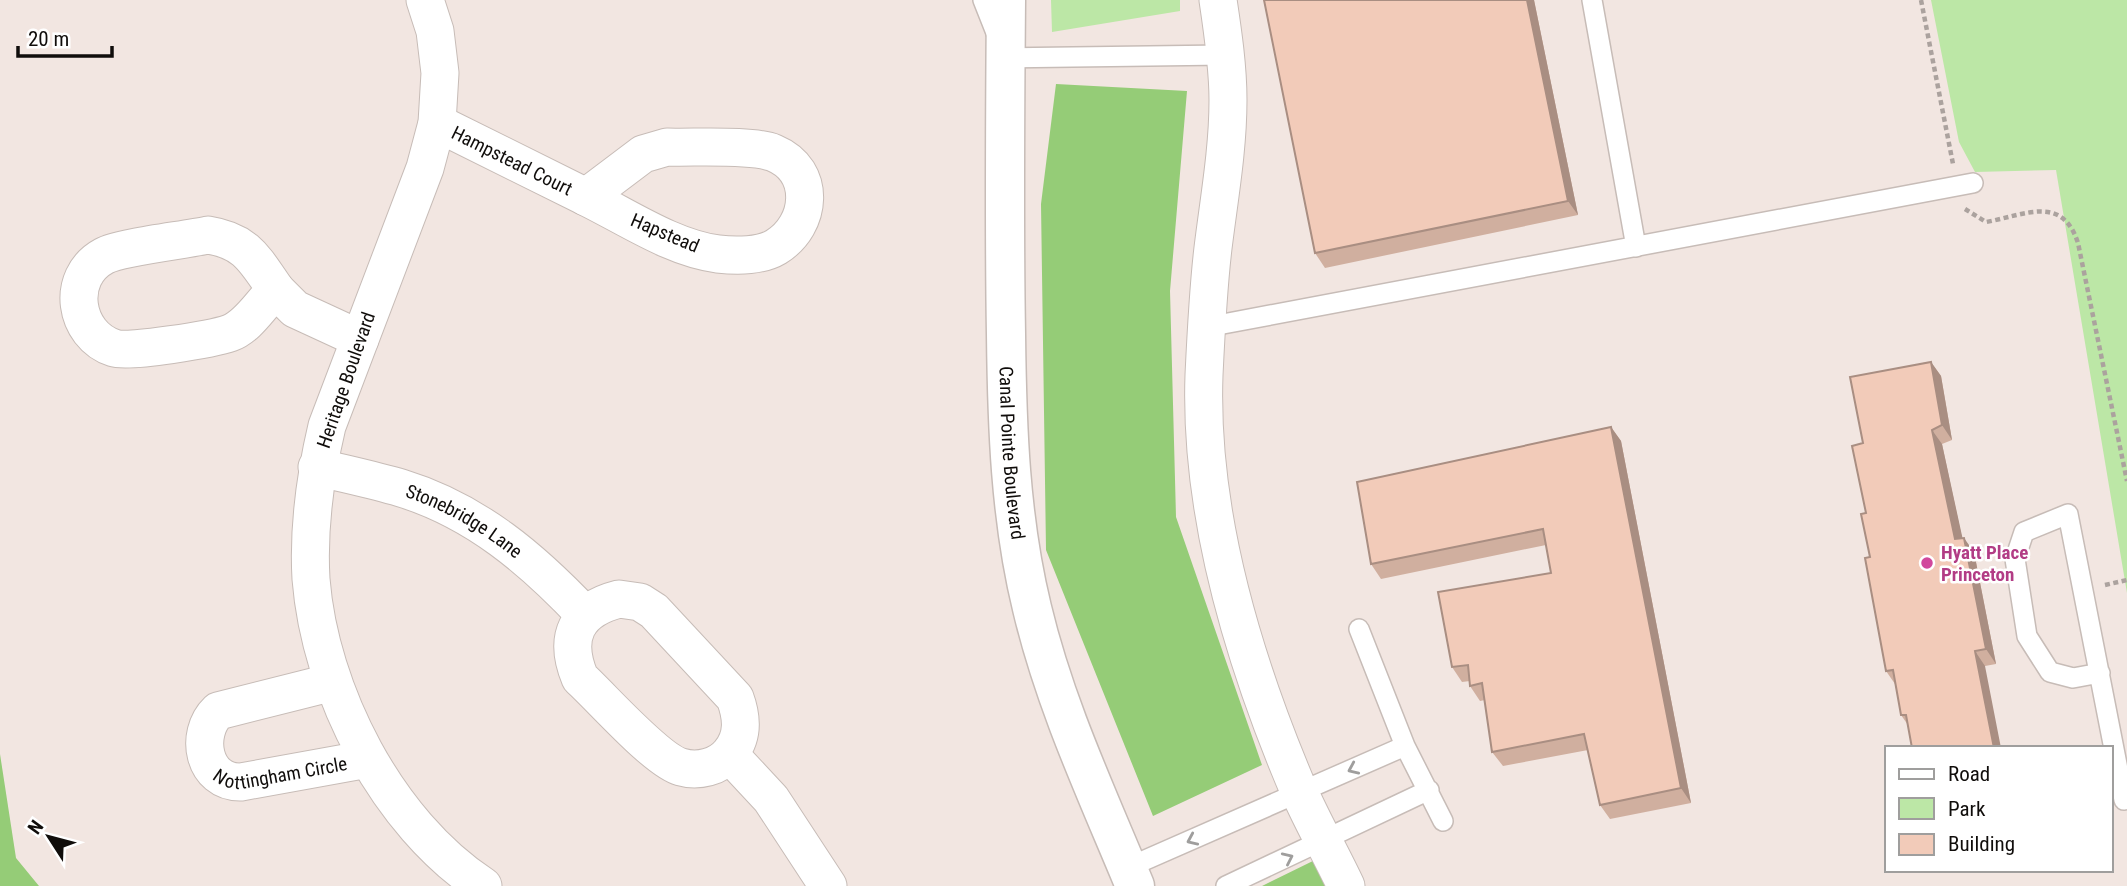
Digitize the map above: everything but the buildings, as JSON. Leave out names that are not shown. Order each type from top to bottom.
[{"type":"street","name":"Heritage Boulevard","points":[[425,0],[435,31],[440,72],[437,123],[425,168],[327,426],[317,467],[311,521],[312,580],[321,639],[333,682],[368,758],[407,814],[438,849],[482,886]]},
{"type":"street","name":"Canal Pointe Boulevard","points":[[1006,0],[1002,165],[1007,401],[1014,516],[1031,607],[1054,689],[1082,764],[1131,877]]},
{"type":"street","points":[[1219,0],[1228,100],[1224,171],[1213,250],[1207,327],[1204,378],[1206,440],[1226,574],[1255,672],[1300,792],[1346,886]]},
{"type":"street","name":"Hampstead Court","points":[[437,123],[586,197]]},
{"type":"street","name":"Hapstead","points":[[667,148],[774,153],[790,163],[802,180],[805,195],[803,219],[791,236],[773,248],[754,254],[719,254],[687,247],[586,197],[643,154],[667,148]]},
{"type":"street","points":[[276,290],[246,323],[230,333],[133,350],[115,349],[96,339],[83,324],[78,301],[80,284],[90,267],[105,255],[208,236],[228,238],[246,248],[276,290],[295,309],[360,339]]},
{"type":"street","name":"Stonebridge Lane","points":[[317,467],[402,488],[452,508],[498,535],[540,568],[585,615]]},
{"type":"street","points":[[619,599],[640,602],[654,611],[736,698],[741,713],[741,736],[730,755],[716,765],[697,770],[679,767],[663,756],[580,678],[573,660],[572,640],[585,615],[600,604],[619,599]]},
{"type":"street","name":"Nottingham Circle","points":[[333,682],[218,711],[208,721],[204,735],[209,766],[217,776],[231,783],[368,758]]},
{"type":"street","points":[[730,755],[771,799],[828,886]]},
{"type":"lane","points":[[982,0],[1006,58],[1225,55]]},
{"type":"lane","points":[[1592,0],[1636,247]]},
{"type":"lane","points":[[1207,327],[1965,185]]},
{"type":"lane","points":[[2100,673],[2073,678],[2050,672],[2027,636],[2015,559],[2024,532],[2068,514],[2100,673],[2124,800],[2127,799]]},
{"type":"lane","points":[[1359,629],[1405,746],[1443,821]]},
{"type":"lane","points":[[1131,877],[1300,792],[1405,746]]},
{"type":"lane","points":[[1226,886],[1429,790]]},
{"type":"path","points":[[1921,0],[1965,185],[1962,206],[1978,220],[1986,222],[2045,211],[2056,212],[2068,220],[2078,243],[2127,481]]},
{"type":"green space","points":[[1051,0],[1180,0],[1180,11],[1052,32]]},
{"type":"green space","points":[[1931,0],[2127,0],[2127,593],[2056,170],[1975,172],[1959,142]]},
{"type":"green space","points":[[1056,84],[1187,91],[1170,291],[1176,517],[1262,765],[1153,816],[1046,550],[1041,204]]},
{"type":"green space","points":[[0,754],[16,858],[39,886],[0,886]]},
{"type":"green space","points":[[1319,858],[1332,886],[1262,886]]},
{"type":"place","name":"Hyatt Place Princeton","points":[[1927,563]]}]
